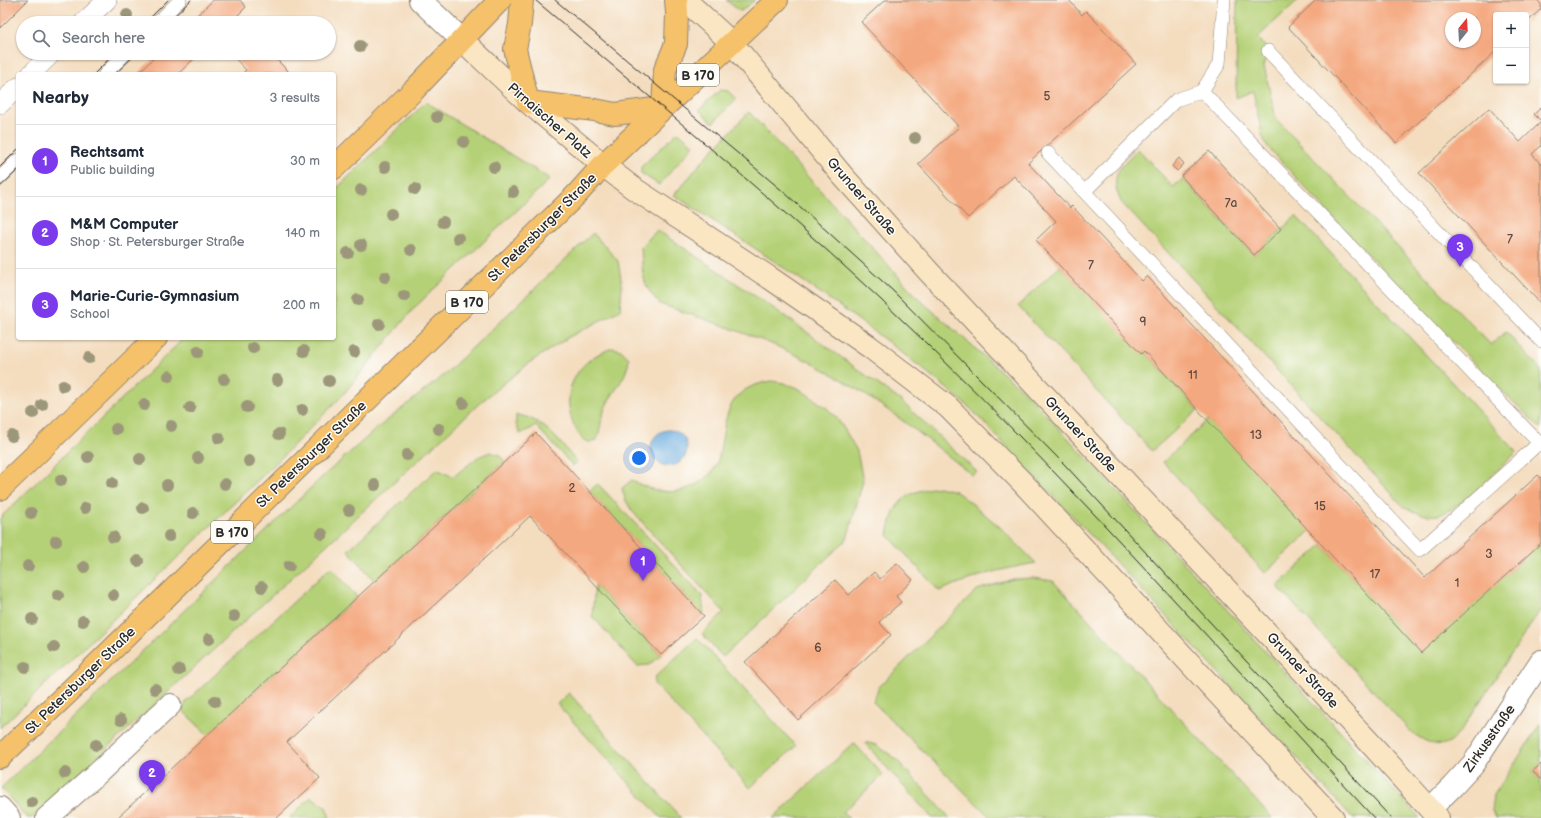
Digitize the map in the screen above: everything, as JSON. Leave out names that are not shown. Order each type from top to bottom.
[{"type":"main road","points":[[336,166],[403,101],[500,0]]},
{"type":"main road","points":[[522,0],[520,24],[515,50],[528,102],[595,110],[614,114],[663,108],[665,70],[676,44],[676,0]]},
{"type":"main road","points":[[685,0],[732,42]]},
{"type":"main road","name":"B 170","points":[[732,42],[777,0]]},
{"type":"main road","name":"Pirnaischer Platz","points":[[462,40],[528,102],[603,165],[732,42]]},
{"type":"main road","name":"Grunaer Straße","points":[[732,42],[842,175],[929,272],[1348,719],[1434,813]]},
{"type":"main road","points":[[603,165],[633,188],[770,278],[870,347],[948,407],[1023,483],[1333,818]]},
{"type":"main road","name":"St. Petersburger Straße","points":[[0,757],[63,698],[578,193],[603,165]]},
{"type":"main road","points":[[0,489],[154,340]]},
{"type":"street","points":[[90,16],[107,0]]},
{"type":"street","name":"Pirnaischer Platz","points":[[420,0],[462,40]]},
{"type":"street","points":[[33,72],[45,60]]},
{"type":"street","points":[[0,104],[16,89]]},
{"type":"street","name":"Zirkusstraße","points":[[1434,813],[1453,786],[1473,764],[1541,661]]},
{"type":"street","points":[[47,818],[98,773],[170,705]]},
{"type":"street","points":[[0,808],[9,818]]},
{"type":"lane","points":[[164,16],[180,0]]},
{"type":"lane","points":[[1084,191],[1176,100],[1202,91],[1219,64],[1224,0]]},
{"type":"lane","points":[[1268,51],[1541,341]]},
{"type":"lane","points":[[107,72],[119,60]]},
{"type":"lane","points":[[1048,153],[1420,550],[1540,444],[1202,91]]},
{"type":"lane","points":[[0,178],[16,162]]},
{"type":"green space","points":[[726,0],[755,0],[741,11]]},
{"type":"green space","points":[[1237,0],[1298,0],[1258,37],[1268,51],[1264,66],[1276,119],[1491,345],[1506,332],[1541,370],[1541,429],[1402,289],[1267,146],[1262,135],[1253,91],[1236,98]]},
{"type":"green space","points":[[720,90],[728,91],[736,99],[713,123],[699,110]]},
{"type":"green space","points":[[426,102],[550,179],[414,308],[341,397],[277,462],[0,728],[0,518],[182,340],[336,340],[336,189]]},
{"type":"green space","points":[[749,112],[918,298],[1029,396],[1420,818],[1353,818],[1114,560],[971,409],[900,351],[826,297],[674,195],[707,156]]},
{"type":"green space","points":[[678,132],[694,145],[659,185],[641,173],[641,167]]},
{"type":"green space","points":[[1138,149],[1173,187],[1183,179],[1254,255],[1296,216],[1517,452],[1468,497],[1447,512],[1438,515],[1424,515],[1403,506],[1121,202],[1116,185],[1116,178],[1121,167]]},
{"type":"green space","points":[[657,230],[782,314],[901,401],[977,472],[972,475],[909,425],[843,380],[820,367],[763,340],[660,304],[646,284],[643,271],[641,247]]},
{"type":"green space","points":[[593,233],[618,261],[622,285],[620,310],[569,337],[532,361],[482,401],[32,818],[27,818],[1,788],[321,478],[375,430],[444,375]]},
{"type":"green space","points":[[1060,266],[1144,351],[1198,410],[1152,451],[1018,306]]},
{"type":"green space","points":[[613,348],[621,350],[629,358],[628,366],[622,380],[606,406],[596,441],[589,442],[583,440],[574,426],[570,412],[569,398],[571,385],[577,373],[586,363],[598,354]]},
{"type":"green space","points":[[772,381],[798,388],[827,408],[836,417],[857,451],[863,481],[847,539],[723,657],[702,634],[724,612],[632,511],[625,499],[622,488],[632,480],[641,485],[659,491],[668,492],[686,489],[703,480],[712,472],[717,464],[727,417],[735,400],[741,393],[749,388]]},
{"type":"green space","points":[[516,415],[526,417],[543,426],[557,439],[577,462],[573,466],[536,426],[520,434],[516,424]]},
{"type":"green space","points":[[1208,420],[1310,531],[1265,573],[1163,462]]},
{"type":"green space","points":[[490,452],[499,455],[505,461],[375,581],[348,550],[437,469],[453,477],[478,457]]},
{"type":"green space","points":[[598,484],[702,595],[704,616],[589,491]]},
{"type":"green space","points":[[939,487],[955,491],[970,502],[1001,528],[1036,563],[987,574],[939,591],[888,535],[893,514],[902,500],[917,492]]},
{"type":"green space","points":[[1541,543],[1541,609],[1460,732],[1448,743],[1442,744],[1430,743],[1411,732],[1277,586],[1322,545],[1421,652]]},
{"type":"green space","points":[[331,567],[357,597],[208,735],[182,710],[187,701]]},
{"type":"green space","points":[[1034,578],[1053,581],[1272,818],[991,818],[873,702],[879,687],[977,590],[1013,579]]},
{"type":"green space","points":[[595,585],[661,655],[649,665],[637,666],[592,616]]},
{"type":"green space","points":[[697,638],[796,746],[750,788],[654,684],[655,677]]},
{"type":"green space","points":[[569,693],[681,818],[661,818],[557,704]]},
{"type":"green space","points":[[1541,723],[1541,764],[1533,771],[1541,780],[1541,818],[1495,818],[1492,811],[1494,795]]},
{"type":"green space","points":[[864,742],[876,745],[895,758],[950,818],[932,818]]},
{"type":"green space","points":[[854,743],[883,775],[843,812],[849,818],[773,818]]},
{"type":"green space","points":[[311,797],[326,807],[330,818],[289,818]]},
{"type":"water","points":[[673,430],[682,435],[686,441],[686,455],[682,461],[673,466],[665,466],[656,461],[652,455],[651,444],[656,435],[662,431]]},
{"type":"building","points":[[0,0],[28,0],[0,28]]},
{"type":"building","points":[[213,0],[240,0],[246,7],[237,16],[196,16]]},
{"type":"building","points":[[885,0],[1069,0],[1082,15],[1086,11],[1136,64],[1028,163],[1070,208],[1072,206],[1142,281],[1147,276],[1425,578],[1538,475],[1541,478],[1541,543],[1421,653],[1144,351],[1141,354],[1036,240],[1056,221],[1014,176],[968,218],[918,164],[959,127],[861,22]]},
{"type":"building","points":[[1316,0],[1537,0],[1541,4],[1541,9],[1529,20],[1529,12],[1493,12],[1493,54],[1396,143],[1288,27]]},
{"type":"building","points":[[152,60],[193,60],[180,72],[139,72]]},
{"type":"building","points":[[237,60],[277,60],[289,72],[244,72],[246,70]]},
{"type":"building","points":[[1489,108],[1520,142],[1541,122],[1541,146],[1532,154],[1541,164],[1541,304],[1419,173]]},
{"type":"building","points":[[1541,108],[1541,121],[1534,114]]},
{"type":"building","points":[[1209,151],[1281,229],[1254,255],[1181,176]]},
{"type":"building","points":[[1179,158],[1184,164],[1177,171],[1172,166]]},
{"type":"building","points":[[536,433],[704,616],[661,655],[530,516],[287,742],[320,778],[277,818],[117,818]]},
{"type":"building","points":[[897,563],[913,580],[896,596],[901,602],[879,622],[891,635],[798,720],[745,662],[835,580],[849,595],[874,572],[880,579]]},
{"type":"building","points":[[1541,764],[1541,780],[1533,771]]},
{"type":"tram line","points":[[152,16],[168,0]]},
{"type":"tram line","points":[[174,16],[191,0]]},
{"type":"tram line","points":[[535,0],[782,210],[925,342],[1041,458],[1097,517],[1374,818]]},
{"type":"tram line","points":[[555,0],[785,193],[892,290],[1065,465],[1391,818]]},
{"type":"tram line","points":[[96,72],[108,60]]},
{"type":"tram line","points":[[117,72],[130,60]]},
{"type":"tram line","points":[[0,167],[16,151]]},
{"type":"tram line","points":[[0,187],[16,172]]},
{"type":"place","name":"Marie-Curie-Gymnasium","points":[[1460,267]]},
{"type":"place","name":"Rechtsamt","points":[[643,581]]},
{"type":"place","name":"M&M Computer","points":[[152,793]]}]
